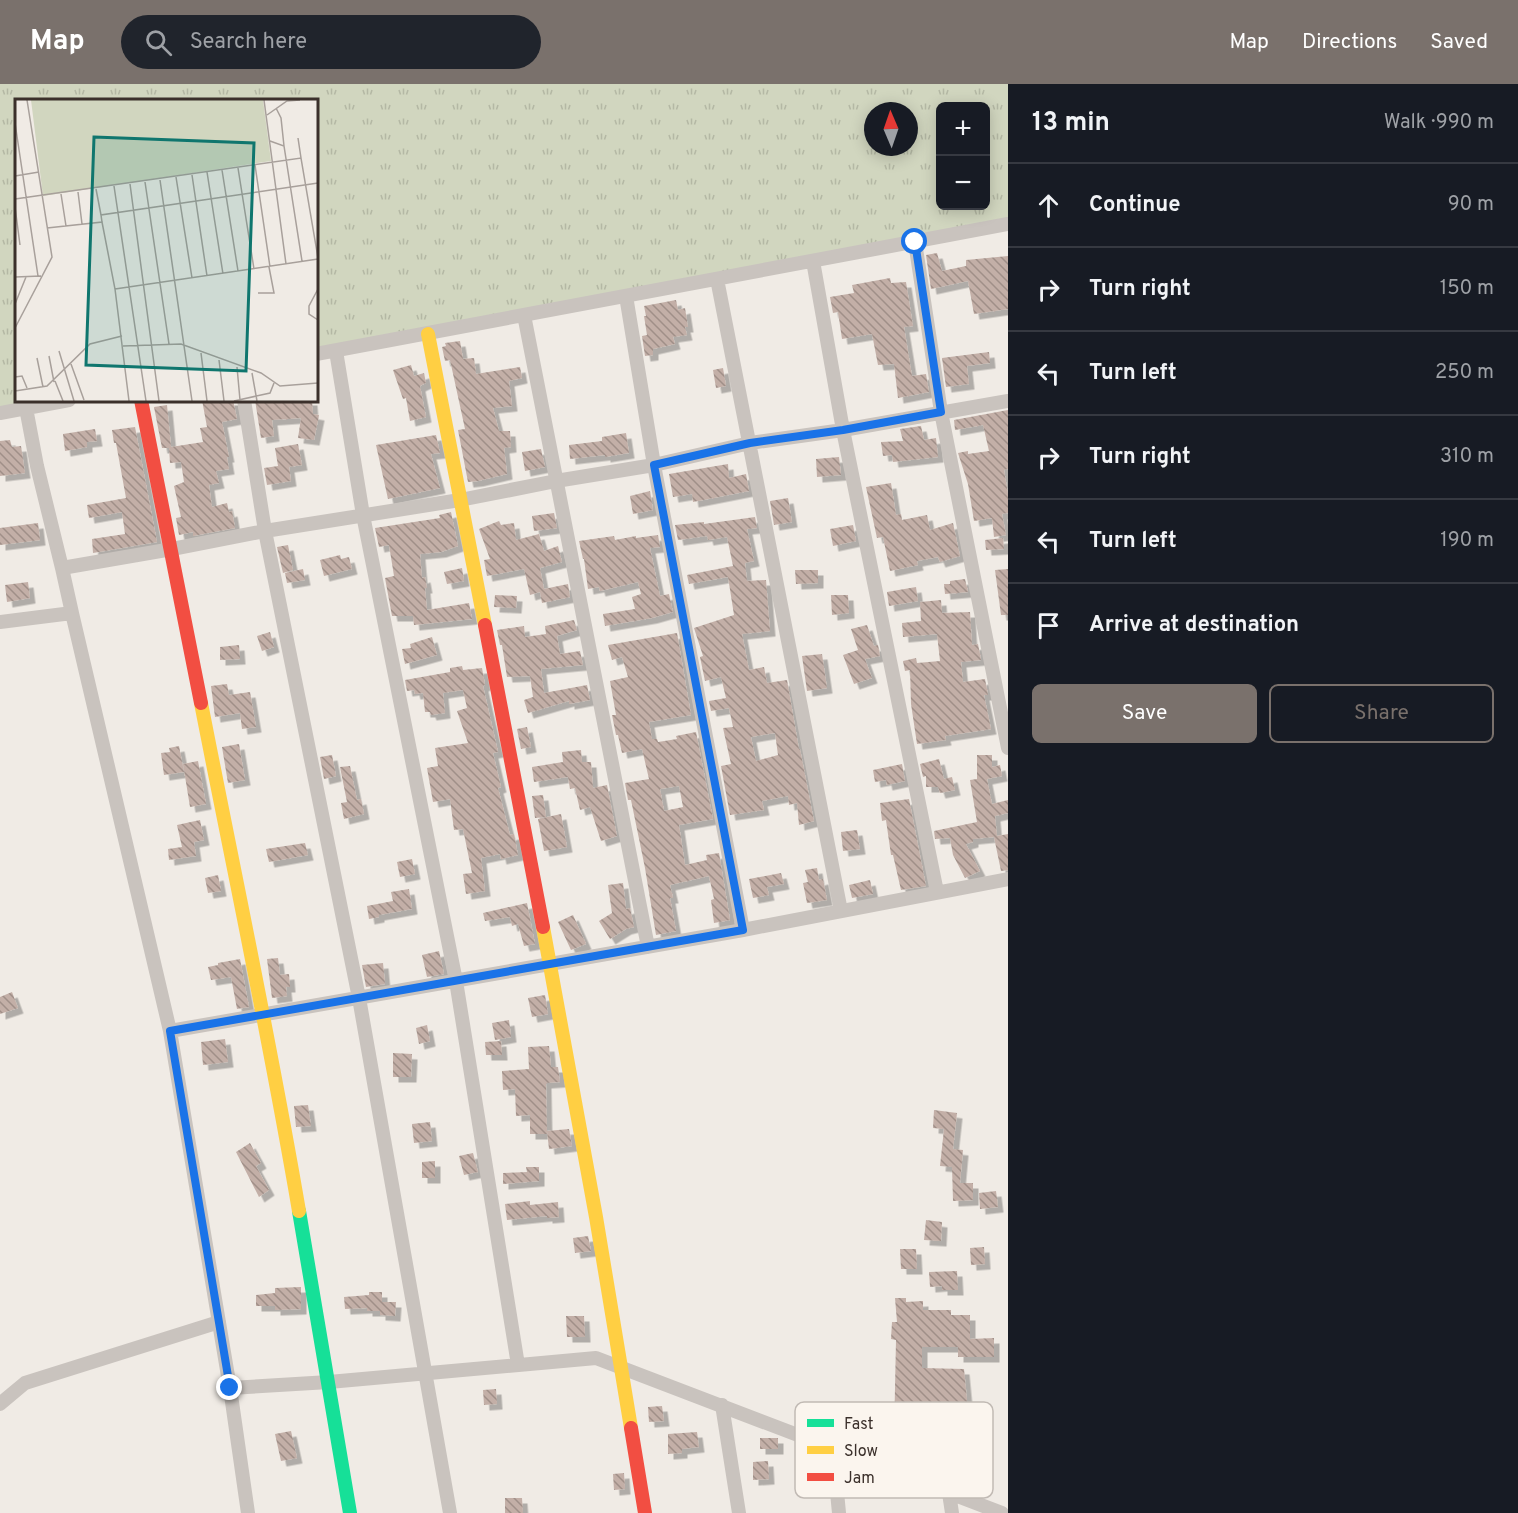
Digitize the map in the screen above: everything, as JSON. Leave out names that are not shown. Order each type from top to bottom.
[{"type":"street","points":[[318,354],[1008,225]]},
{"type":"street","points":[[915,242],[941,412],[1008,748]]},
{"type":"street","points":[[813,261],[843,430],[937,892]]},
{"type":"street","points":[[717,279],[841,911]]},
{"type":"street","points":[[626,296],[654,465],[743,930]]},
{"type":"street","points":[[525,315],[648,947]]},
{"type":"street","points":[[428,334],[551,964],[622,1367],[645,1513]]},
{"type":"street","points":[[336,351],[363,515],[456,981],[518,1365]]},
{"type":"street","points":[[62,568],[654,465],[750,443],[843,430],[1008,401]]},
{"type":"street","points":[[0,413],[58,402]]},
{"type":"street","points":[[141,402],[262,1015],[276,1074],[350,1513]]},
{"type":"street","points":[[244,402],[265,531],[359,998],[450,1513]]},
{"type":"street","points":[[26,408],[37,466],[170,1031],[230,1388],[248,1513]]},
{"type":"street","points":[[0,622],[72,613]]},
{"type":"street","points":[[170,1031],[743,930],[1008,879]]},
{"type":"street","points":[[0,1404],[25,1383],[219,1322]]},
{"type":"street","points":[[230,1388],[427,1374],[596,1358],[795,1435]]},
{"type":"street","points":[[722,1405],[739,1513]]},
{"type":"street","points":[[837,1498],[839,1513]]},
{"type":"street","points":[[950,1498],[952,1513]]},
{"type":"street","points":[[962,1498],[1002,1513]]},
{"type":"green space","points":[[0,84],[1008,84],[1008,224],[318,351],[318,99],[15,99],[15,402],[37,402],[0,408]]},
{"type":"building","points":[[937,253],[942,271],[966,266],[966,260],[1008,256],[1008,309],[974,314],[968,281],[931,289],[926,255]]},
{"type":"building","points":[[890,278],[891,283],[906,282],[913,326],[904,327],[912,376],[926,374],[929,392],[898,398],[894,364],[878,365],[872,334],[842,339],[838,312],[833,313],[830,297],[854,293],[852,285]]},
{"type":"building","points":[[676,300],[678,310],[685,308],[687,335],[673,337],[675,344],[653,349],[653,355],[645,356],[642,336],[647,335],[644,306]]},
{"type":"building","points":[[460,341],[463,359],[474,358],[476,374],[520,367],[522,378],[509,381],[512,406],[493,408],[499,431],[510,431],[511,447],[504,448],[507,474],[468,482],[458,430],[465,429],[450,360],[445,361],[442,347],[446,346],[445,343]]},
{"type":"building","points":[[989,352],[990,363],[967,366],[969,384],[946,387],[942,358]]},
{"type":"building","points":[[411,365],[414,376],[424,373],[426,383],[420,386],[426,417],[410,421],[406,398],[403,399],[393,370]]},
{"type":"building","points":[[723,368],[726,386],[716,388],[713,370]]},
{"type":"building","points":[[202,402],[233,402],[237,419],[222,422],[229,469],[216,471],[219,483],[209,485],[212,507],[227,503],[229,512],[232,511],[235,528],[193,536],[193,532],[179,535],[176,518],[181,517],[174,486],[184,482],[181,462],[170,463],[169,448],[162,448],[154,407],[167,405],[171,447],[203,442],[200,428],[207,427]]},
{"type":"building","points":[[255,402],[312,402],[313,414],[319,415],[314,440],[298,438],[301,418],[272,420],[274,436],[261,438]]},
{"type":"building","points":[[1008,410],[1008,469],[1004,470],[1008,513],[1002,514],[1006,535],[994,537],[992,518],[974,521],[968,484],[958,453],[989,451],[983,425],[955,430],[954,420]]},
{"type":"building","points":[[921,426],[924,440],[936,438],[938,457],[893,462],[892,455],[883,456],[881,442],[903,441],[900,429]]},
{"type":"building","points":[[135,427],[157,542],[93,553],[92,539],[125,534],[122,512],[89,518],[87,505],[126,498],[112,430]]},
{"type":"building","points":[[95,429],[97,441],[87,442],[87,447],[65,451],[63,434]]},
{"type":"building","points":[[626,433],[629,453],[570,459],[569,445],[602,441],[602,437]]},
{"type":"building","points":[[436,435],[440,453],[431,454],[440,488],[388,499],[376,445]]},
{"type":"building","points":[[10,440],[12,447],[21,446],[25,473],[0,476],[0,441]]},
{"type":"building","points":[[298,444],[302,465],[289,467],[291,481],[267,485],[264,468],[278,466],[275,448]]},
{"type":"building","points":[[541,449],[545,467],[525,471],[522,452]]},
{"type":"building","points":[[839,457],[841,475],[817,477],[816,459]]},
{"type":"building","points":[[728,464],[729,478],[746,474],[749,491],[693,502],[692,494],[673,497],[669,474]]},
{"type":"building","points":[[891,483],[896,515],[901,514],[902,520],[927,515],[930,530],[953,523],[960,556],[940,562],[938,557],[917,561],[918,565],[890,571],[883,537],[877,538],[866,487]]},
{"type":"building","points":[[650,491],[653,510],[633,514],[630,496]]},
{"type":"building","points":[[788,498],[792,522],[774,525],[770,501]]},
{"type":"building","points":[[451,512],[458,546],[441,552],[420,554],[422,578],[425,577],[427,588],[425,588],[427,610],[469,603],[472,619],[414,625],[413,616],[392,616],[385,578],[394,576],[389,545],[379,547],[375,528],[440,518],[439,515]]},
{"type":"building","points":[[554,513],[557,528],[534,531],[532,516]]},
{"type":"building","points":[[755,517],[757,528],[747,529],[754,561],[745,563],[747,581],[766,580],[770,631],[742,634],[749,670],[764,667],[767,683],[787,680],[814,821],[799,825],[797,803],[789,805],[788,796],[762,801],[764,810],[730,815],[721,766],[731,764],[723,728],[733,727],[729,708],[711,711],[709,701],[726,698],[721,677],[705,681],[700,657],[703,656],[694,628],[734,615],[728,577],[689,584],[687,575],[733,566],[727,537],[708,540],[707,536],[678,540],[675,525],[704,522],[704,524]],"holes":[[[775,733],[778,755],[756,761],[751,737]]]},
{"type":"building","points":[[499,521],[501,525],[514,523],[516,540],[539,534],[544,551],[558,546],[562,562],[540,568],[544,589],[568,584],[570,597],[542,603],[540,592],[530,595],[524,569],[487,576],[484,560],[490,559],[479,529]]},
{"type":"building","points":[[38,523],[40,540],[0,545],[0,528]]},
{"type":"building","points":[[853,525],[856,541],[833,546],[830,529]]},
{"type":"building","points":[[658,535],[660,547],[650,548],[660,596],[669,594],[673,612],[605,626],[603,614],[635,609],[632,597],[641,594],[638,582],[600,591],[599,587],[588,589],[579,541],[614,536],[615,540]]},
{"type":"building","points":[[1003,538],[1004,549],[986,550],[985,540]]},
{"type":"building","points":[[288,545],[293,570],[283,573],[277,547]]},
{"type":"building","points":[[340,555],[341,559],[349,557],[352,569],[324,576],[320,560]]},
{"type":"building","points":[[462,568],[464,581],[447,584],[444,572]]},
{"type":"building","points":[[303,569],[305,580],[287,583],[285,573]]},
{"type":"building","points":[[1008,569],[1008,615],[1001,615],[995,570]]},
{"type":"building","points":[[795,570],[818,570],[818,583],[796,584]]},
{"type":"building","points":[[965,579],[968,592],[945,594],[944,584]]},
{"type":"building","points":[[28,582],[30,598],[7,602],[5,585]]},
{"type":"building","points":[[916,587],[918,601],[889,606],[887,592]]},
{"type":"building","points":[[495,595],[517,596],[516,608],[494,607]]},
{"type":"building","points":[[831,595],[848,595],[849,613],[832,615]]},
{"type":"building","points":[[941,600],[942,613],[970,612],[972,645],[978,644],[981,660],[961,662],[963,682],[985,679],[988,695],[984,695],[991,729],[945,736],[946,740],[917,744],[911,704],[910,670],[905,671],[903,661],[916,658],[917,663],[940,661],[937,634],[903,637],[902,623],[921,621],[920,602]]},
{"type":"building","points":[[574,620],[577,630],[557,636],[560,654],[580,651],[583,665],[541,669],[544,693],[587,685],[590,700],[569,704],[569,701],[528,713],[524,700],[533,697],[530,676],[507,677],[497,630],[524,626],[525,637],[546,634],[545,626]]},
{"type":"building","points":[[867,625],[874,646],[878,645],[880,656],[865,659],[872,678],[854,684],[843,655],[858,650],[851,629]]},
{"type":"building","points":[[270,632],[274,647],[262,651],[257,636]]},
{"type":"building","points":[[677,633],[691,715],[649,722],[652,739],[657,739],[658,742],[677,739],[676,736],[696,732],[713,819],[679,825],[685,865],[707,860],[706,855],[719,853],[730,920],[714,923],[711,900],[714,899],[709,876],[670,885],[676,931],[656,935],[645,868],[631,800],[628,800],[625,783],[649,779],[642,749],[622,753],[618,735],[616,735],[612,715],[616,715],[610,681],[628,677],[622,657],[612,660],[608,645]],"holes":[[[679,786],[683,807],[664,811],[660,789]]]},
{"type":"building","points":[[432,637],[437,655],[405,664],[402,649],[411,648],[410,644]]},
{"type":"building","points":[[239,645],[240,659],[220,660],[220,647]]},
{"type":"building","points":[[822,654],[827,688],[807,691],[802,656]]},
{"type":"building","points":[[462,666],[463,670],[482,668],[485,685],[483,686],[498,752],[493,753],[501,787],[498,788],[510,835],[514,834],[518,855],[501,859],[500,854],[481,858],[485,891],[466,894],[463,874],[472,873],[463,829],[454,830],[450,799],[433,802],[427,768],[438,766],[435,748],[468,743],[457,711],[467,708],[463,690],[443,693],[445,713],[431,715],[430,712],[425,712],[423,693],[415,694],[414,690],[407,691],[405,680],[450,672],[450,668]]},
{"type":"building","points":[[227,684],[229,695],[250,692],[256,727],[242,729],[240,713],[215,717],[211,686]]},
{"type":"building","points":[[527,727],[531,747],[521,749],[517,729]]},
{"type":"building","points":[[239,744],[245,780],[228,783],[222,747]]},
{"type":"building","points":[[179,746],[184,772],[164,775],[161,753],[170,752],[169,748]]},
{"type":"building","points":[[581,750],[582,762],[591,762],[593,788],[607,785],[617,836],[601,841],[590,807],[580,810],[575,788],[570,789],[568,777],[534,782],[532,767],[563,762],[562,752]]},
{"type":"building","points":[[332,755],[336,776],[324,779],[320,757]]},
{"type":"building","points":[[977,755],[992,755],[992,767],[1000,765],[1002,776],[987,779],[992,804],[1008,800],[1008,813],[995,816],[997,836],[1008,834],[1008,870],[1001,871],[994,837],[973,839],[973,842],[966,844],[980,871],[965,878],[953,855],[950,838],[935,839],[934,831],[977,822],[970,780],[977,779]]},
{"type":"building","points":[[939,759],[944,779],[952,777],[955,790],[940,793],[938,787],[926,787],[926,776],[923,777],[920,764]]},
{"type":"building","points":[[198,761],[206,804],[190,807],[183,764]]},
{"type":"building","points":[[902,764],[905,781],[887,785],[886,780],[875,782],[873,770]]},
{"type":"building","points":[[350,766],[357,800],[361,799],[364,814],[344,819],[341,803],[347,802],[340,767]]},
{"type":"building","points":[[543,795],[546,817],[535,818],[532,796]]},
{"type":"building","points":[[909,799],[926,886],[901,890],[893,855],[891,855],[886,820],[882,821],[880,803]]},
{"type":"building","points":[[561,814],[567,847],[544,851],[538,819]]},
{"type":"building","points":[[200,820],[204,840],[194,842],[196,856],[169,860],[168,849],[182,847],[177,825]]},
{"type":"building","points":[[857,830],[860,849],[843,851],[841,832]]},
{"type":"building","points":[[305,843],[308,855],[269,862],[266,849]]},
{"type":"building","points":[[412,859],[415,874],[400,877],[397,862]]},
{"type":"building","points":[[817,868],[819,880],[823,879],[827,900],[807,903],[803,883],[808,882],[805,870]]},
{"type":"building","points":[[781,873],[784,884],[767,887],[769,895],[753,898],[749,879]]},
{"type":"building","points":[[218,875],[221,891],[208,893],[205,878]]},
{"type":"building","points":[[870,880],[873,894],[852,898],[849,885]]},
{"type":"building","points":[[623,883],[626,909],[630,908],[634,927],[610,939],[599,921],[612,913],[608,885]]},
{"type":"building","points":[[409,889],[412,909],[369,919],[367,906],[393,901],[391,892]]},
{"type":"building","points":[[527,903],[535,944],[524,946],[518,924],[512,926],[510,917],[485,921],[483,913]]},
{"type":"building","points":[[573,915],[586,944],[571,950],[558,922]]},
{"type":"building","points":[[439,951],[444,974],[427,977],[422,955]]},
{"type":"building","points":[[278,958],[280,975],[289,974],[290,987],[286,987],[287,996],[272,998],[267,959]]},
{"type":"building","points":[[240,959],[249,1007],[237,1009],[231,977],[211,980],[208,967]]},
{"type":"building","points":[[383,963],[385,984],[366,987],[362,965]]},
{"type":"building","points":[[12,992],[18,1008],[0,1014],[0,997]]},
{"type":"building","points":[[545,995],[548,1014],[532,1017],[528,998]]},
{"type":"building","points":[[509,1020],[511,1037],[495,1040],[492,1023]]},
{"type":"building","points":[[427,1025],[430,1041],[419,1044],[416,1028]]},
{"type":"building","points":[[225,1039],[228,1062],[203,1065],[201,1042]]},
{"type":"building","points":[[501,1041],[502,1055],[486,1055],[485,1042]]},
{"type":"building","points":[[549,1046],[551,1067],[558,1067],[560,1082],[546,1083],[547,1134],[530,1134],[530,1115],[516,1116],[515,1089],[503,1090],[502,1071],[529,1069],[528,1047]]},
{"type":"building","points":[[393,1053],[412,1054],[411,1077],[393,1077]]},
{"type":"building","points":[[308,1105],[311,1126],[296,1127],[294,1106]]},
{"type":"building","points":[[934,1110],[957,1113],[953,1149],[963,1150],[960,1183],[973,1183],[973,1200],[953,1201],[952,1167],[940,1166],[944,1129],[933,1128]]},
{"type":"building","points":[[430,1122],[432,1141],[414,1143],[412,1124]]},
{"type":"building","points":[[569,1129],[572,1146],[549,1149],[547,1131]]},
{"type":"building","points":[[250,1143],[261,1163],[256,1166],[269,1190],[259,1197],[236,1152]]},
{"type":"building","points":[[473,1153],[478,1172],[464,1175],[459,1156]]},
{"type":"building","points":[[435,1161],[435,1178],[422,1178],[422,1162]]},
{"type":"building","points":[[526,1167],[539,1167],[539,1181],[503,1184],[503,1173],[527,1172]]},
{"type":"building","points":[[996,1191],[998,1207],[980,1209],[979,1193]]},
{"type":"building","points":[[530,1201],[530,1205],[558,1202],[559,1217],[507,1220],[505,1204]]},
{"type":"building","points":[[926,1220],[942,1222],[941,1241],[924,1240]]},
{"type":"building","points":[[588,1236],[591,1251],[575,1253],[573,1238]]},
{"type":"building","points":[[984,1247],[985,1264],[971,1265],[970,1248]]},
{"type":"building","points":[[900,1249],[916,1249],[917,1269],[901,1269]]},
{"type":"building","points":[[957,1271],[958,1290],[942,1290],[942,1286],[930,1287],[929,1272]]},
{"type":"building","points":[[301,1287],[301,1309],[275,1310],[275,1306],[256,1306],[256,1295],[275,1293],[275,1288]]},
{"type":"building","points":[[369,1292],[382,1292],[382,1302],[396,1302],[395,1316],[380,1315],[380,1311],[367,1311],[367,1308],[345,1309],[344,1297],[369,1295]]},
{"type":"building","points":[[895,1298],[906,1298],[906,1302],[923,1301],[923,1310],[951,1310],[951,1315],[970,1315],[970,1339],[994,1338],[994,1357],[958,1357],[958,1347],[922,1347],[922,1368],[964,1369],[967,1402],[895,1402],[896,1340],[891,1339],[892,1322],[897,1322]]},
{"type":"building","points":[[566,1316],[584,1316],[585,1337],[567,1337]]},
{"type":"building","points":[[496,1389],[497,1404],[484,1405],[483,1390]]},
{"type":"building","points":[[662,1406],[664,1421],[649,1422],[648,1407]]},
{"type":"building","points":[[291,1431],[297,1458],[281,1461],[275,1434]]},
{"type":"building","points":[[697,1432],[699,1447],[682,1449],[682,1453],[668,1454],[668,1434]]},
{"type":"building","points":[[760,1438],[778,1438],[778,1449],[760,1449]]},
{"type":"building","points":[[768,1461],[769,1479],[753,1480],[753,1462]]},
{"type":"building","points":[[624,1473],[625,1489],[614,1490],[613,1474]]},
{"type":"building","points":[[505,1498],[522,1498],[523,1513],[505,1513]]},
{"type":"traffic: fast","points":[[299,1211],[350,1513]]},
{"type":"traffic: slow","points":[[428,334],[485,625]]},
{"type":"traffic: slow","points":[[201,703],[264,1020],[299,1211]]},
{"type":"traffic: slow","points":[[543,927],[596,1217],[631,1428]]},
{"type":"traffic: jam","points":[[141,402],[201,703]]},
{"type":"traffic: jam","points":[[485,625],[543,927]]},
{"type":"traffic: jam","points":[[631,1428],[645,1513]]},
{"type":"route","points":[[230,1388],[170,1031],[743,930],[654,465],[750,443],[843,430],[941,412],[915,242]]}]
